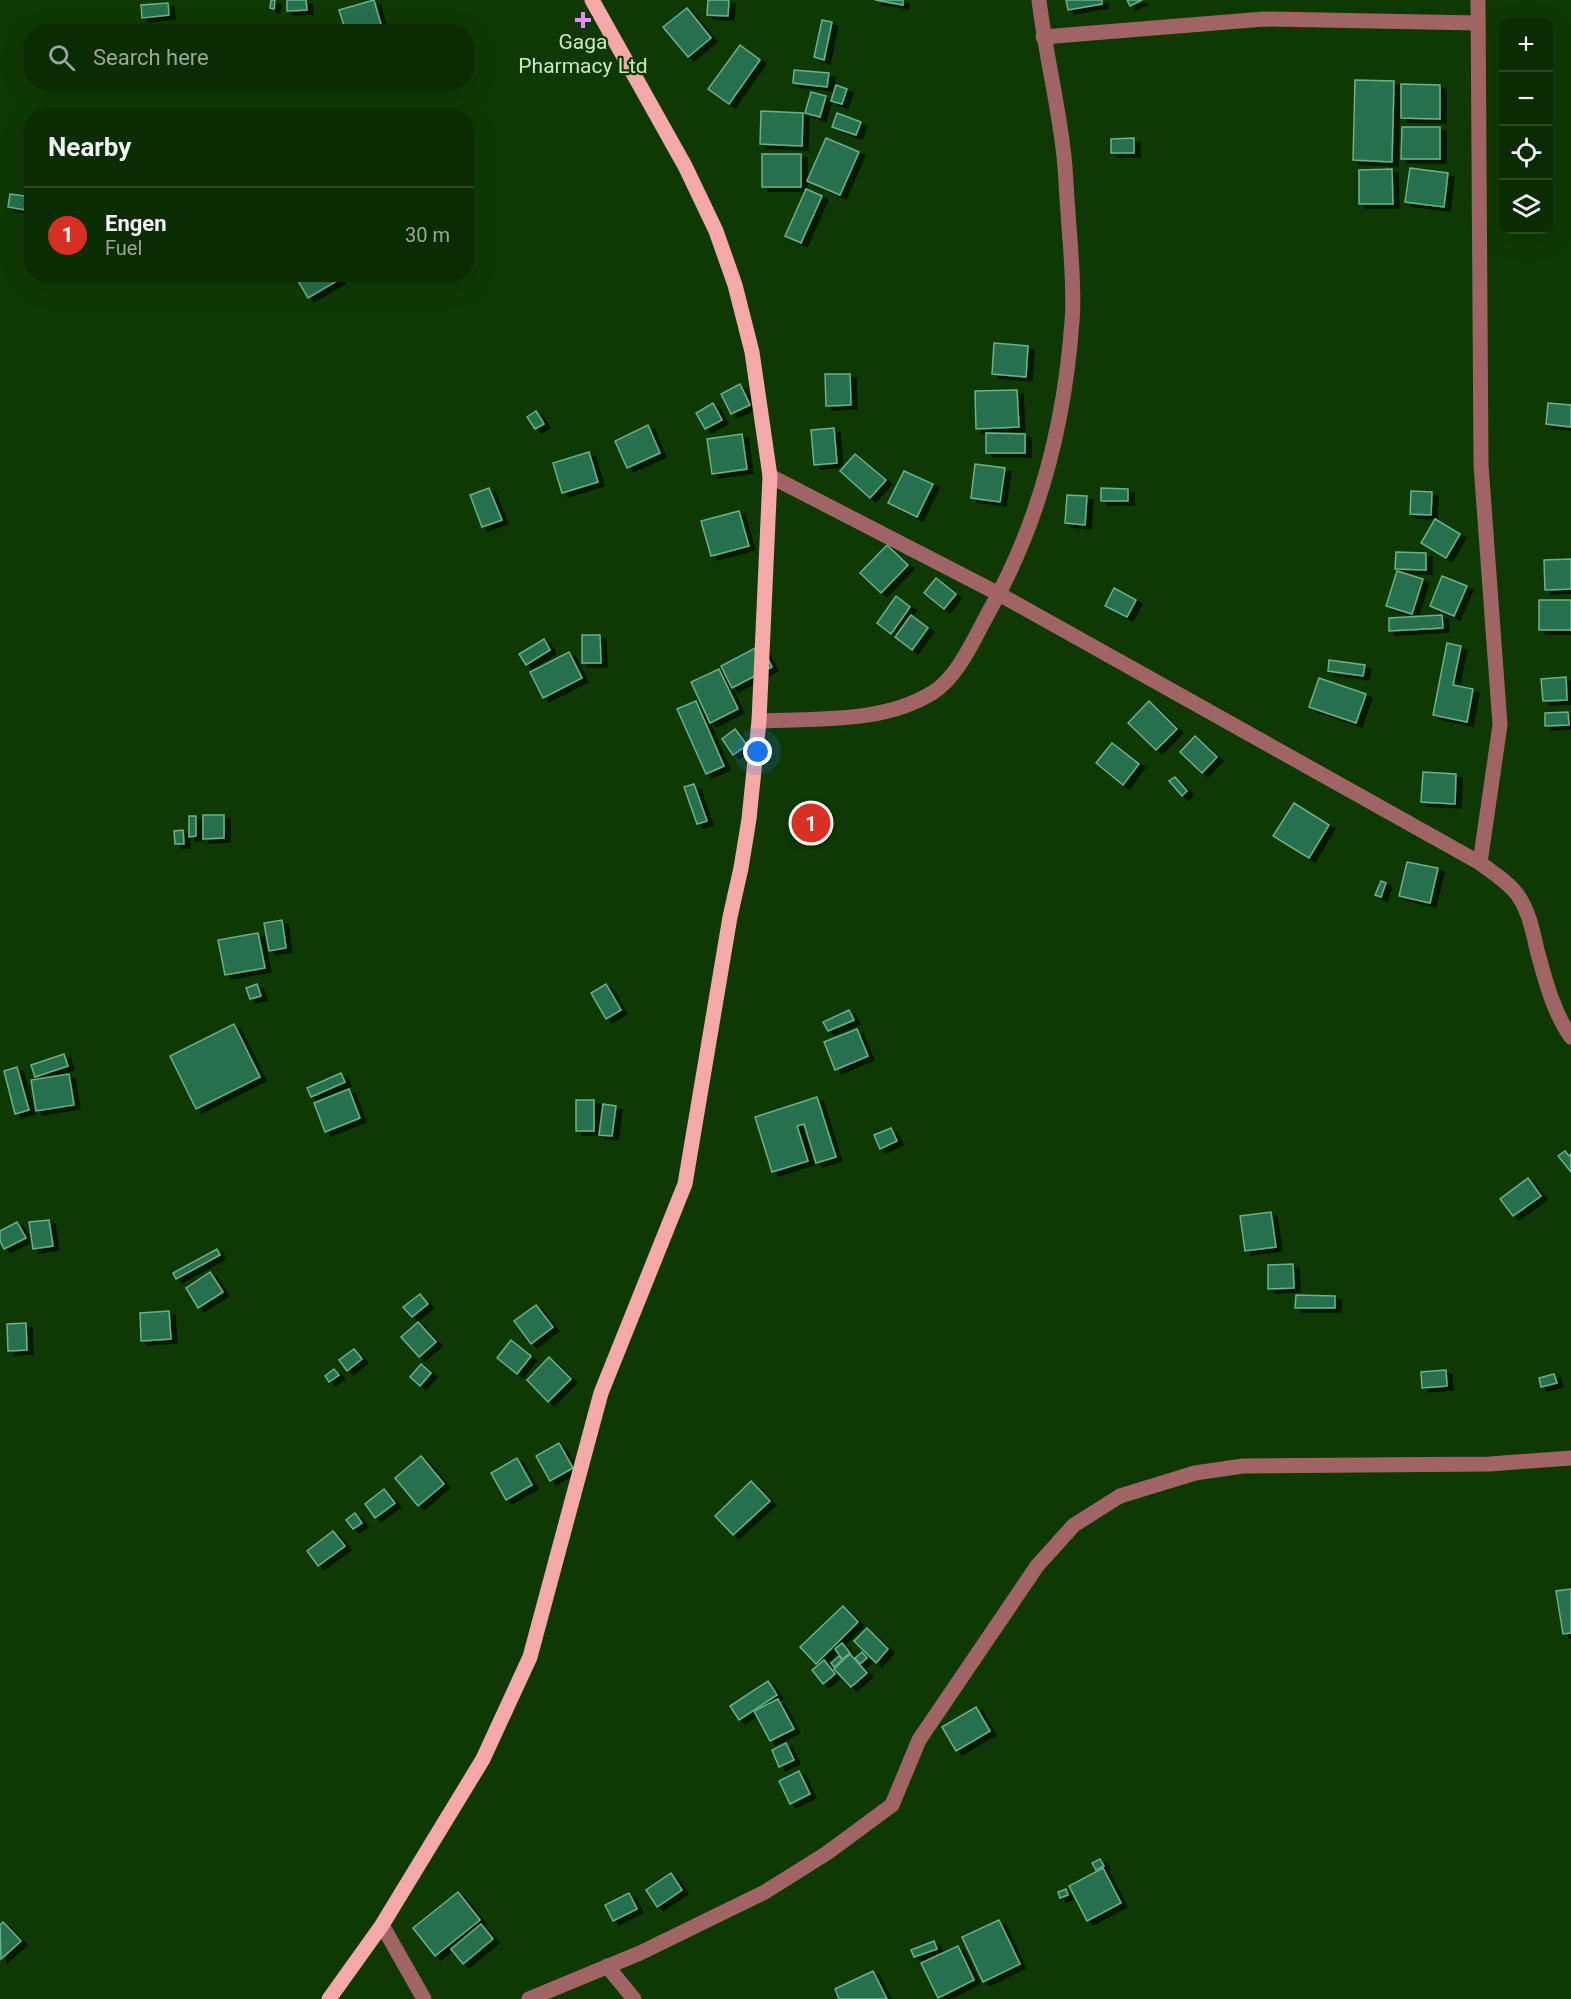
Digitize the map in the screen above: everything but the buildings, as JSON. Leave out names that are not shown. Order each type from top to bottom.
[{"type":"main road","points":[[329,1999],[382,1925],[483,1759],[530,1657],[601,1393],[685,1184],[730,916],[749,819],[759,721],[770,476],[752,352],[735,285],[716,231],[685,166],[591,0]]},
{"type":"street","points":[[759,721],[859,716],[891,711],[910,705],[935,692],[957,670],[999,594],[1028,528],[1047,473],[1062,407],[1073,319],[1064,149],[1043,37],[1039,0]]},
{"type":"street","points":[[1478,0],[1480,465],[1500,725],[1480,863]]},
{"type":"street","points":[[1043,37],[1264,20],[1478,23]]},
{"type":"street","points":[[770,476],[999,594],[1480,863],[1519,896],[1532,927],[1556,1012],[1571,1036]]},
{"type":"street","points":[[529,1999],[640,1953],[765,1892],[827,1853],[892,1805],[919,1740],[1037,1566],[1074,1525],[1120,1496],[1195,1473],[1243,1466],[1490,1464],[1571,1458]]},
{"type":"street","points":[[382,1925],[424,1999]]},
{"type":"street","points":[[607,1966],[634,1999]]},
{"type":"place","name":"Gaga Pharmacy Ltd","points":[[583,20]]},
{"type":"place","name":"Engen","points":[[811,823]]}]
